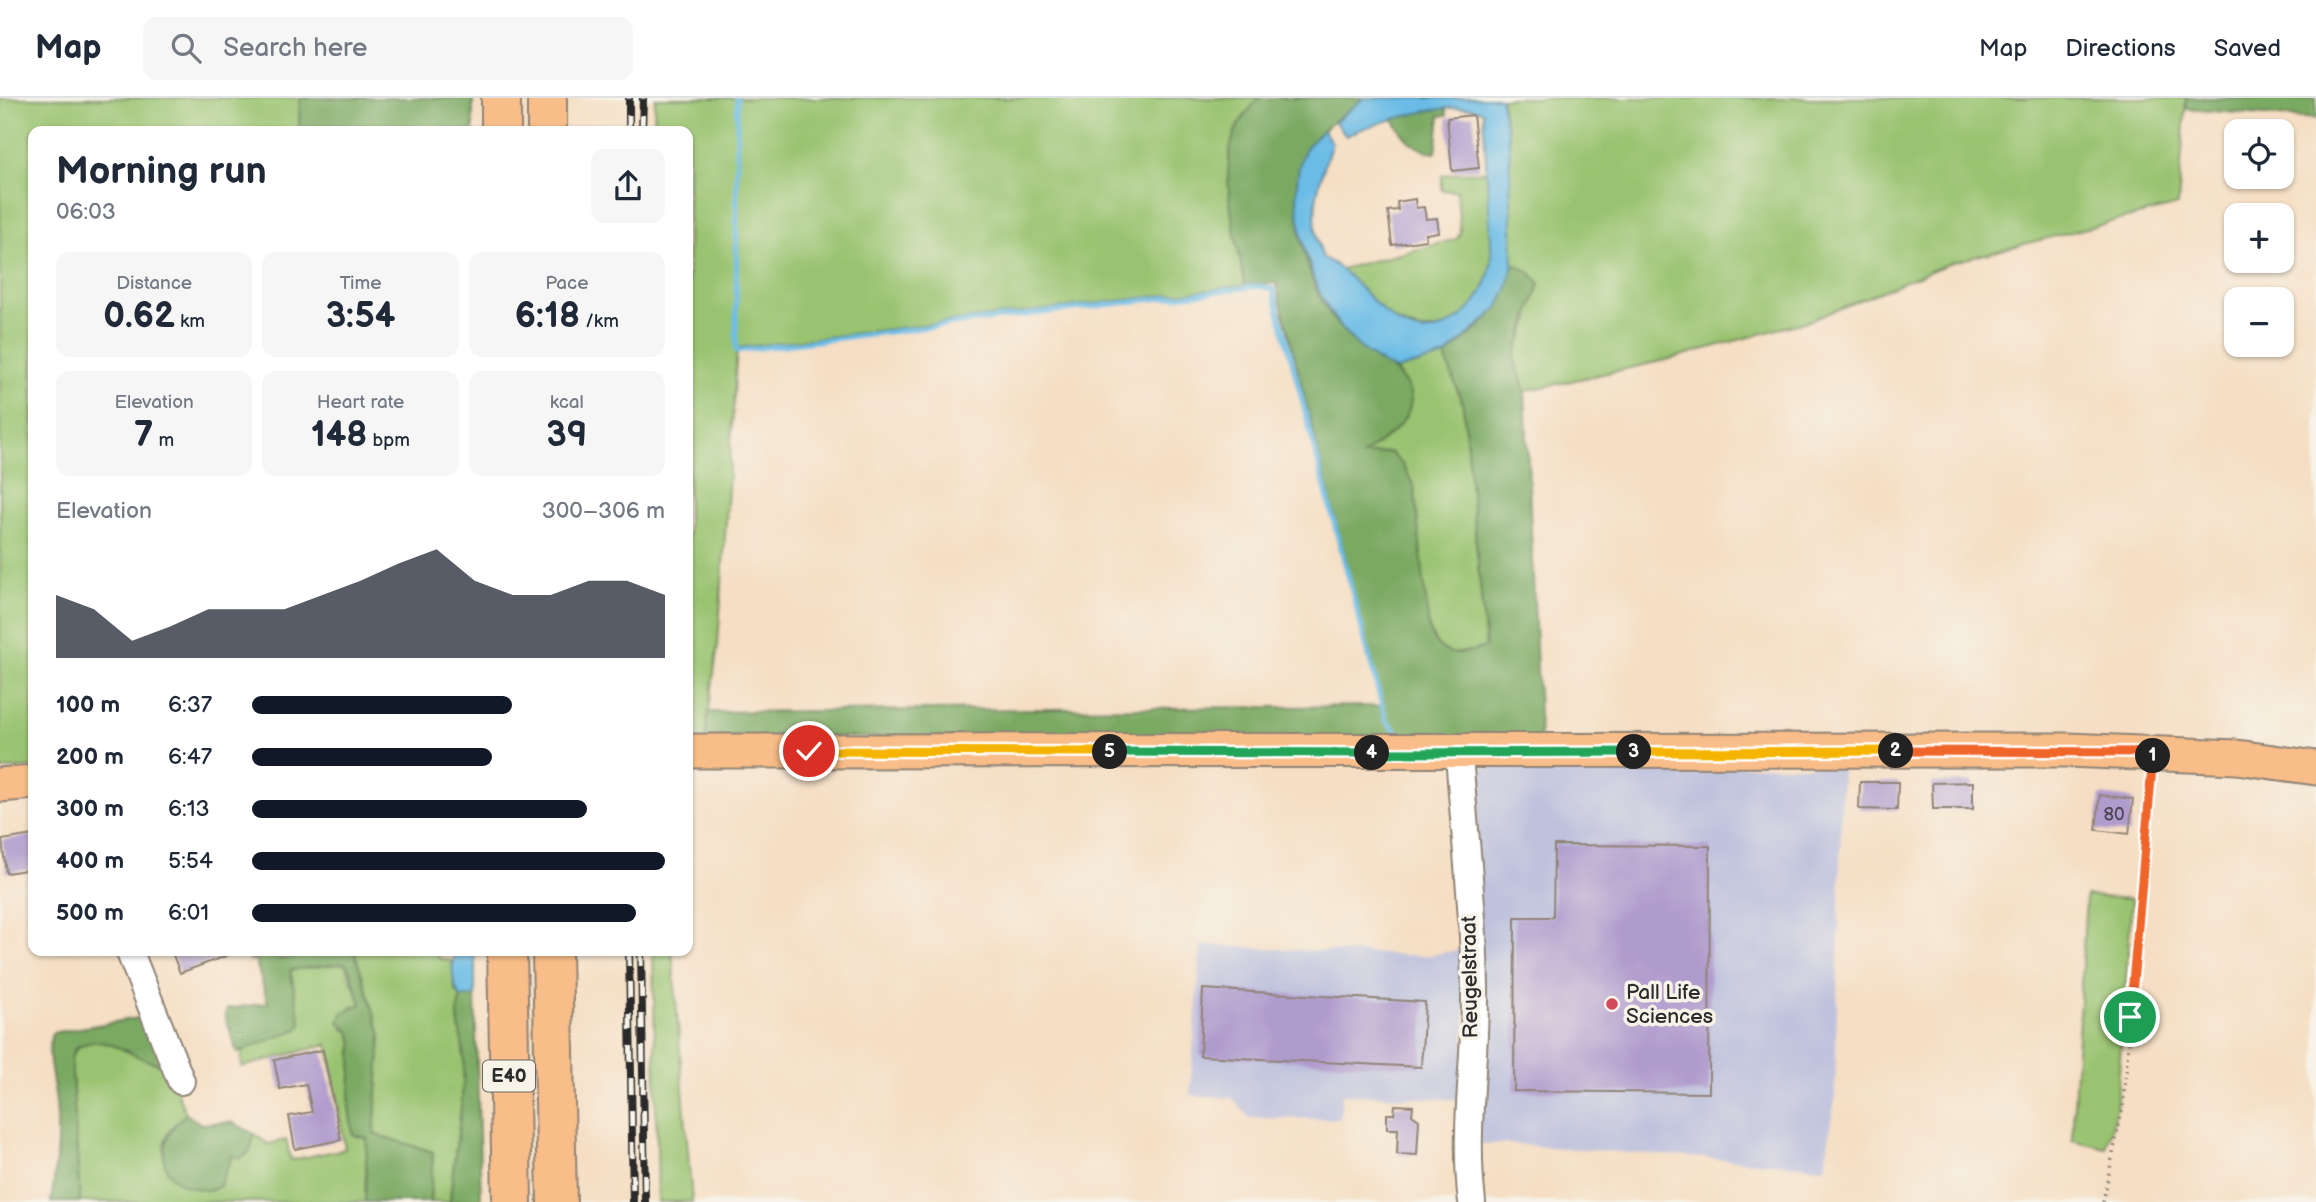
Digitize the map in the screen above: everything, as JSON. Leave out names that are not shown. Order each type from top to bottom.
[{"type":"highway","points":[[501,98],[501,126]]},
{"type":"highway","points":[[547,98],[547,126]]},
{"type":"highway","name":"E40","points":[[507,956],[512,1202]]},
{"type":"highway","name":"E40","points":[[552,956],[557,1202]]},
{"type":"main road","points":[[693,751],[2153,752],[2237,757],[2316,768]]},
{"type":"main road","points":[[0,785],[28,782]]},
{"type":"street","name":"Reugelstraat","points":[[1459,753],[1475,989],[1467,1166],[1472,1202]]},
{"type":"street","points":[[131,956],[181,1081]]},
{"type":"path","points":[[2103,1202],[2123,1105],[2153,752]]},
{"type":"shaded area","points":[[1842,766],[1835,1098],[1825,1167],[1508,1144],[1473,1144],[1473,776],[1484,767]]},
{"type":"shaded area","points":[[1201,945],[1424,956],[1465,949],[1464,1100],[1342,1094],[1340,1119],[1250,1118],[1232,1098],[1190,1095]]},
{"type":"green space","points":[[0,98],[300,98],[299,126],[28,126],[28,767],[0,770]]},
{"type":"green space","points":[[300,98],[473,98],[473,126],[299,126]]},
{"type":"green space","points":[[655,98],[1259,98],[1238,125],[1231,209],[1245,285],[737,348],[718,645],[705,737],[693,738],[693,126],[654,126]]},
{"type":"green space","points":[[1259,98],[1364,98],[1320,133],[1306,149],[1299,193],[1301,236],[1312,280],[1333,318],[1355,342],[1396,372],[1409,391],[1411,401],[1405,418],[1385,439],[1362,455],[1390,452],[1402,464],[1414,485],[1429,630],[1439,646],[1451,653],[1486,647],[1463,405],[1445,356],[1480,326],[1497,306],[1513,263],[1531,273],[1540,284],[1514,358],[1525,391],[1540,739],[705,737],[708,712],[1382,706],[1276,283],[1245,284],[1237,246],[1230,203],[1229,160],[1232,141],[1239,124]]},
{"type":"green space","points":[[1501,98],[2186,98],[2178,205],[1950,263],[1811,320],[1666,360],[1525,391],[1513,358],[1530,319],[1531,273],[1513,263],[1511,255],[1509,139]]},
{"type":"green space","points":[[2186,98],[2316,98],[2316,119],[2186,109]]},
{"type":"green space","points":[[1445,102],[1447,115],[1440,116],[1436,152],[1421,149],[1409,141],[1391,115],[1417,104]]},
{"type":"green space","points":[[1486,171],[1492,225],[1491,267],[1480,295],[1460,318],[1443,328],[1426,330],[1410,327],[1379,308],[1341,269],[1457,239],[1460,233],[1457,191],[1442,190],[1442,175]]},
{"type":"green space","points":[[1445,356],[1463,405],[1486,648],[1452,654],[1436,646],[1361,455],[1395,429],[1408,409],[1405,384],[1396,370]]},
{"type":"green space","points":[[2086,896],[2132,899],[2116,1110],[2106,1148],[2072,1140]]},
{"type":"green space","points":[[248,956],[279,956],[280,959],[296,956],[356,956],[381,1035],[374,1134],[433,1152],[430,1202],[365,1202],[367,1138],[353,1135],[349,1107],[353,1044],[350,1032],[339,1022],[342,1013],[361,1004],[350,970],[345,963],[290,970],[301,1024],[298,1029],[237,1053],[225,1015],[227,1009],[268,1003],[255,959],[250,961]]},
{"type":"green space","points":[[356,956],[438,956],[452,961],[455,990],[461,997],[458,1020],[464,1061],[450,1202],[430,1202],[433,1152],[374,1134],[381,1035]]},
{"type":"green space","points":[[653,956],[672,956],[692,1202],[658,1202]]},
{"type":"green space","points":[[345,963],[361,1004],[351,1008],[344,1029],[350,1032],[353,1044],[349,1107],[353,1135],[367,1138],[365,1202],[80,1202],[71,1058],[79,1047],[89,1042],[114,1045],[166,1064],[186,1114],[169,1131],[164,1147],[169,1164],[181,1184],[210,1191],[220,1186],[229,1159],[232,1156],[245,1156],[250,1151],[254,1134],[268,1144],[286,1140],[291,1160],[345,1149],[328,1044],[242,1067],[241,1050],[298,1029],[301,1023],[290,970]]},
{"type":"green space","points":[[475,996],[481,1202],[450,1202],[464,1079],[464,1053],[458,1012],[461,997]]},
{"type":"green space","points":[[150,1016],[166,1064],[143,1059],[121,1048],[99,1042],[75,1048],[71,1058],[80,1202],[51,1202],[57,1128],[50,1059],[52,1033]]},
{"type":"green space","points":[[186,1114],[201,1124],[232,1122],[254,1134],[250,1151],[241,1158],[232,1156],[220,1185],[210,1191],[182,1184],[172,1177],[167,1169],[164,1159],[167,1139]]},
{"type":"water","points":[[1364,98],[1500,98],[1509,139],[1513,263],[1507,290],[1498,308],[1445,356],[1396,370],[1375,359],[1356,344],[1328,308],[1318,287],[1309,265],[1299,219],[1299,166],[1305,150],[1323,130],[1332,143],[1316,200],[1316,228],[1323,258],[1339,268],[1401,324],[1419,331],[1438,330],[1459,318],[1472,306],[1482,292],[1492,259],[1483,112],[1471,108],[1436,110],[1375,124],[1346,136],[1335,122]]},
{"type":"water","points":[[454,956],[475,956],[475,996],[461,997],[455,986]]},
{"type":"building","points":[[1473,115],[1479,168],[1452,171],[1447,118]]},
{"type":"building","points":[[1415,199],[1416,208],[1424,207],[1426,219],[1437,218],[1439,232],[1425,234],[1426,240],[1392,245],[1388,211],[1398,210],[1397,202]]},
{"type":"building","points":[[1860,782],[1898,782],[1897,810],[1859,809]]},
{"type":"building","points":[[1973,782],[1973,809],[1933,809],[1932,783]]},
{"type":"building","points":[[2100,795],[2133,799],[2129,834],[2096,830]]},
{"type":"building","points":[[28,836],[28,870],[6,873],[2,840]]},
{"type":"building","name":"Pall Life Sciences","points":[[1554,845],[1710,846],[1709,1093],[1514,1091],[1515,917],[1553,917]]},
{"type":"building","points":[[173,956],[226,956],[180,973]]},
{"type":"building","points":[[1203,989],[1425,1002],[1421,1067],[1200,1056]]},
{"type":"building","points":[[323,1050],[341,1140],[295,1149],[289,1116],[312,1112],[306,1084],[280,1089],[274,1060]]},
{"type":"building","points":[[1395,1105],[1413,1106],[1412,1115],[1419,1120],[1417,1155],[1397,1154],[1398,1129],[1387,1129],[1387,1114],[1394,1114]]},
{"type":"waterway","points":[[737,98],[736,351],[1259,286],[1273,289],[1386,721],[1398,733]]},
{"type":"railway","points":[[629,98],[629,126]]},
{"type":"railway","points":[[642,126],[643,98]]},
{"type":"railway","points":[[629,956],[633,1202]]},
{"type":"railway","points":[[641,956],[645,1202]]},
{"type":"place","name":"Pall Life Sciences","points":[[1612,1004]]},
{"type":"route","points":[[809,751],[2153,752],[2130,1017]]}]
